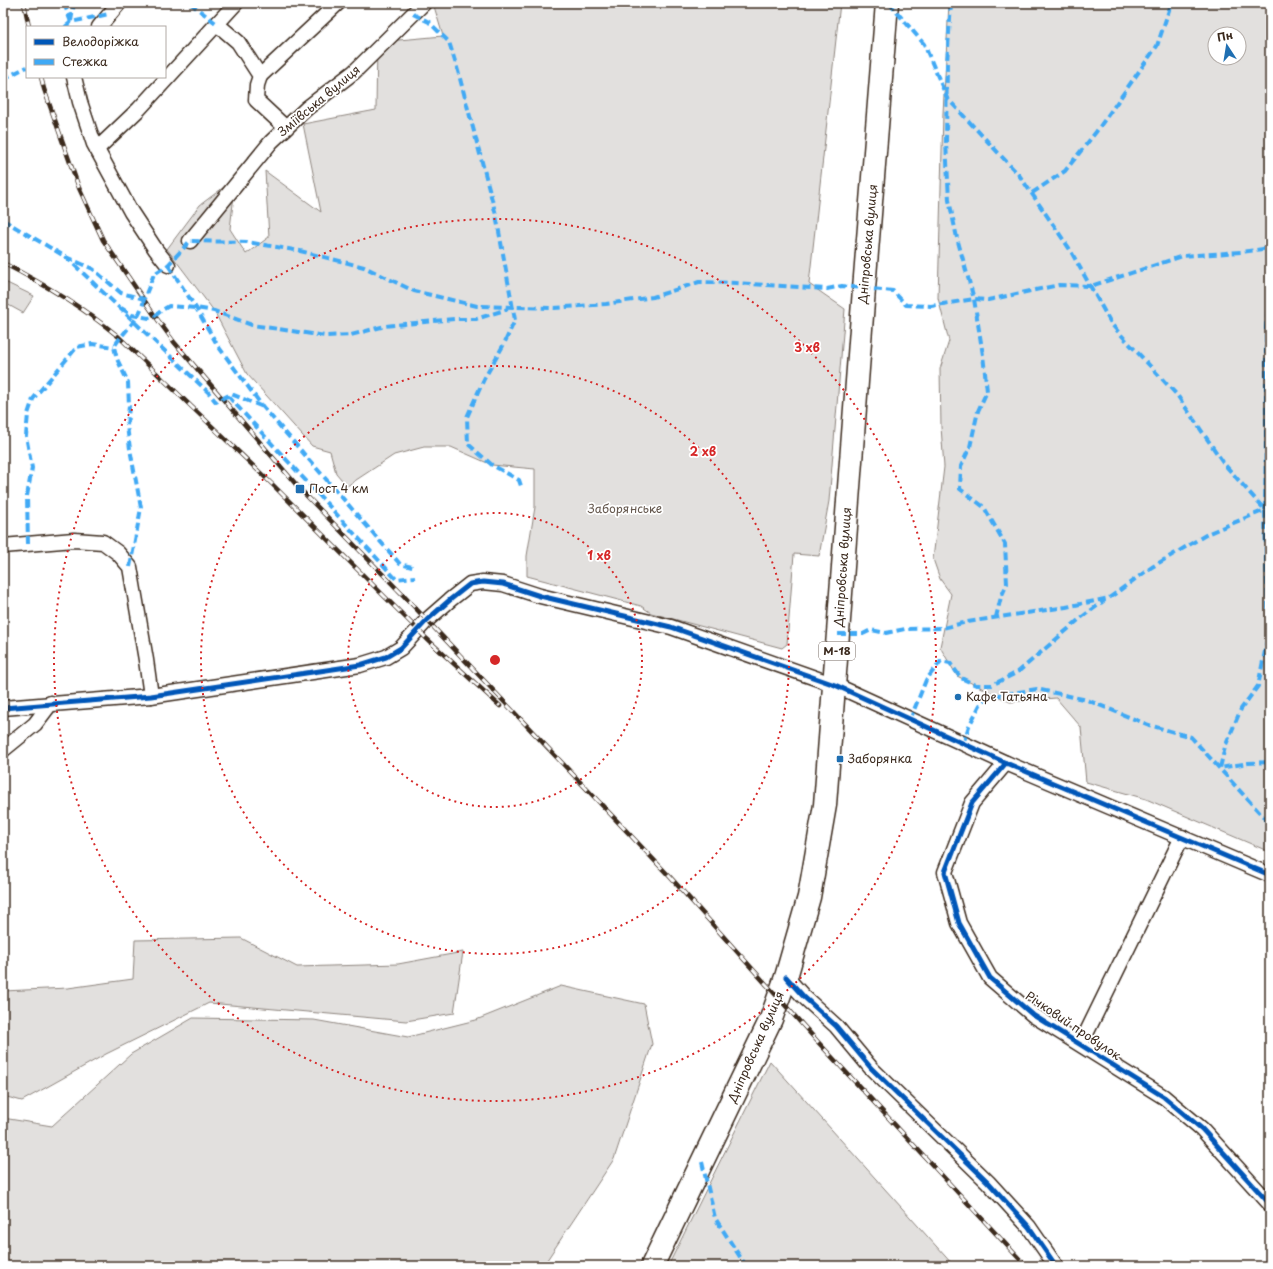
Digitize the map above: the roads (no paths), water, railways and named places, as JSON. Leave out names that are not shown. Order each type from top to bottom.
[{"type":"highway","name":"Дніпровська вулиця","points":[[652,1266],[771,1019],[786,977],[809,897],[825,805],[855,407],[888,3]]},
{"type":"street","points":[[100,26],[119,3]]},
{"type":"street","points":[[97,149],[139,108],[236,3]]},
{"type":"street","points":[[286,128],[256,100],[257,85],[260,76],[338,3]]},
{"type":"street","name":"Зміївська вулиця","points":[[190,241],[271,142],[307,108],[354,72],[424,3]]},
{"type":"street","points":[[217,24],[238,42],[260,76]]},
{"type":"street","points":[[74,78],[80,102],[94,144],[131,212],[156,250],[168,265]]},
{"type":"street","points":[[3,546],[74,540],[103,542],[118,553],[130,567],[151,696]]},
{"type":"street","points":[[3,708],[151,696],[360,665],[386,657],[401,648],[427,620],[462,589],[470,584],[483,582],[503,584],[540,596],[670,627],[835,685],[1006,763],[1270,875]]},
{"type":"street","points":[[3,750],[36,724],[51,703]]},
{"type":"street","name":"Річковий провулок","points":[[1006,763],[972,802],[945,872],[959,923],[990,978],[1034,1015],[1164,1097],[1202,1129],[1270,1204]]},
{"type":"street","points":[[1081,1044],[1182,837]]},
{"type":"street","points":[[786,977],[803,996],[836,1026],[871,1068],[988,1182],[1029,1227],[1056,1266]]},
{"type":"railway","points":[[24,3],[29,26]]},
{"type":"railway","points":[[41,78],[79,188],[103,240],[174,342],[300,489],[403,595],[671,878],[818,1042],[1026,1266]]},
{"type":"railway","points":[[3,263],[34,279],[63,297],[92,316],[119,337],[273,485],[427,639],[500,706]]},
{"type":"place","name":"Пост 4 км","points":[[300,489]]},
{"type":"place","name":"Кафе Татьяна","points":[[958,697]]},
{"type":"place","name":"Заборянка","points":[[840,759]]},
{"type":"park label","name":"Заборянське","points":[[625,509]]}]
